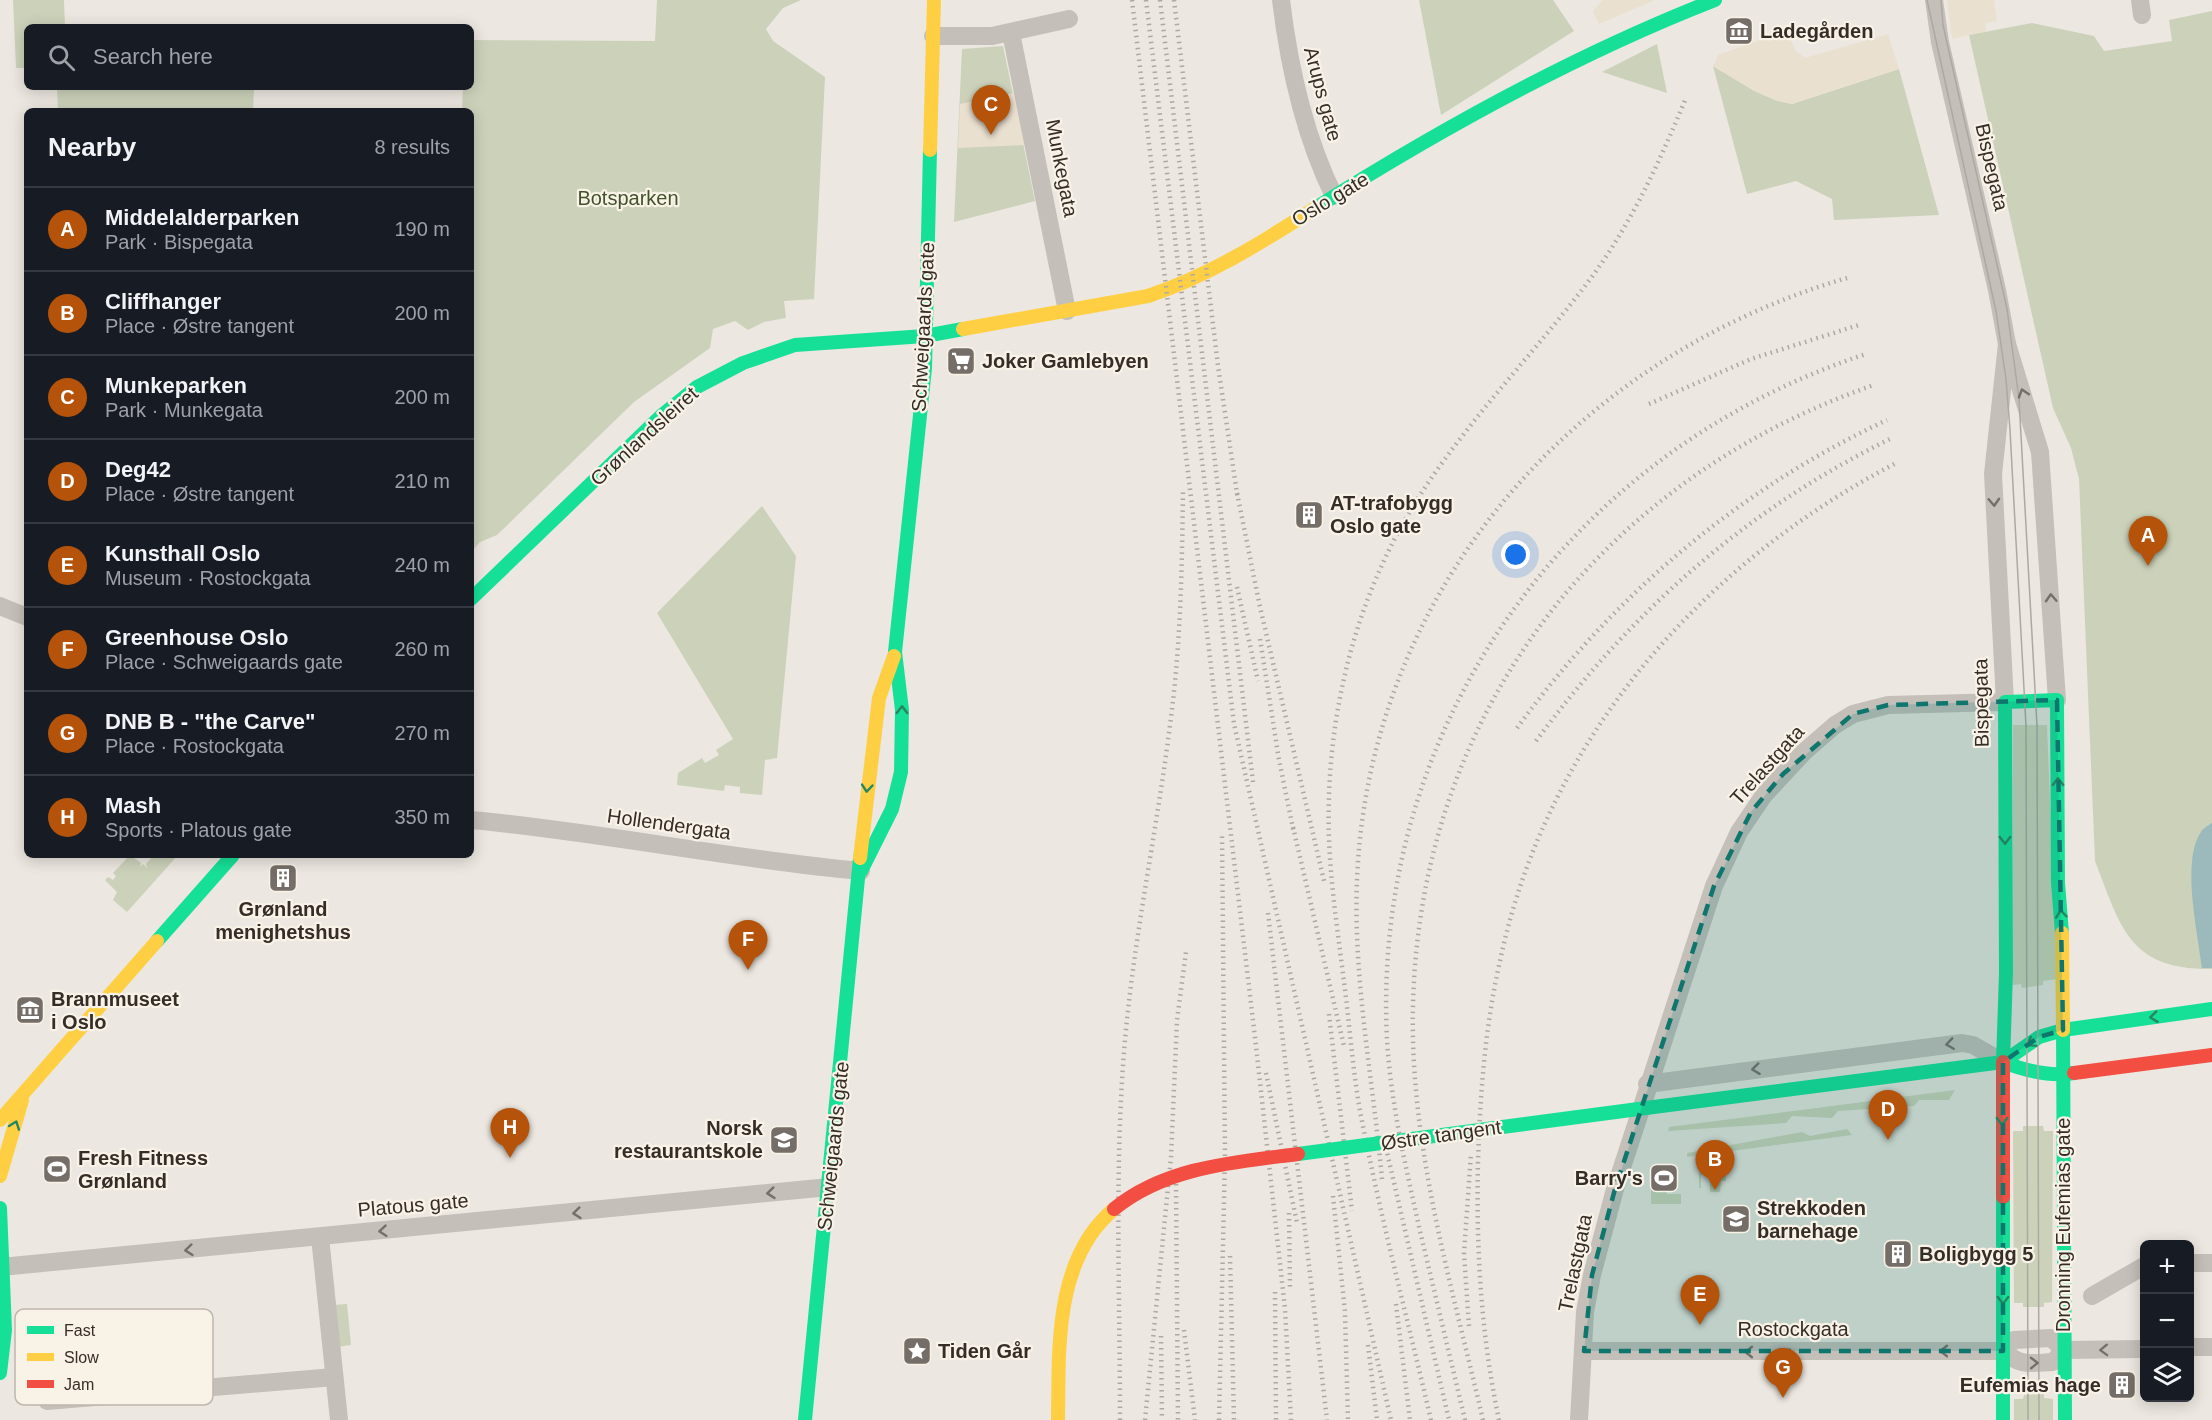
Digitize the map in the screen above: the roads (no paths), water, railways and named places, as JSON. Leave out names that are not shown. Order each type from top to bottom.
[{"type":"main road","name":"Schweigaards gate","points":[[805,1420],[874,730],[879,698],[895,652],[925,368],[934,0]]},
{"type":"main road","name":"Oslo gate","points":[[925,336],[1148,296],[1173,288],[1241,253],[1448,128],[1548,73],[1611,42],[1715,0]]},
{"type":"main road","name":"Grønlandsleiret","points":[[474,595],[661,416],[708,381],[744,363],[795,345],[925,336]]},
{"type":"main road","name":"Schweigaards gate","points":[[861,871],[892,808],[896,794],[901,745],[902,695],[895,652]]},
{"type":"main road","name":"Trelastgata","points":[[2005,702],[2057,700]]},
{"type":"main road","name":"Bispegata","points":[[2057,700],[2058,882],[2064,962],[2062,1030]]},
{"type":"main road","name":"Bispegata","points":[[2003,1062],[2006,973],[2005,702]]},
{"type":"main road","points":[[0,1119],[230,858]]},
{"type":"main road","points":[[2003,1062],[2038,1037],[2062,1030],[2212,1009]]},
{"type":"main road","name":"Dronning Eufemias gate","points":[[2062,1030],[2065,1420]]},
{"type":"main road","points":[[2003,1062],[2027,1071],[2063,1075],[2212,1055]]},
{"type":"main road","points":[[2003,1062],[2003,1420]]},
{"type":"main road","name":"Østre tangent","points":[[1058,1420],[1059,1332],[1070,1269],[1085,1240],[1101,1219],[1122,1199],[1149,1185],[1189,1170],[1251,1160],[2003,1062]]},
{"type":"main road","points":[[0,1176],[24,1094]]},
{"type":"main road","points":[[0,1208],[5,1330],[0,1373]]},
{"type":"street","name":"Arups gate","points":[[1281,0],[1286,42],[1305,117],[1321,172],[1334,196]]},
{"type":"street","name":"Bispegata","points":[[1934,0],[1940,42],[1997,290],[2007,344],[2040,452],[2057,700]]},
{"type":"street","points":[[933,36],[974,38],[1011,33],[1021,28],[1069,19]]},
{"type":"street","name":"Munkegata","points":[[1011,33],[1067,311]]},
{"type":"street","name":"Bispegata","points":[[2005,702],[1993,474],[2007,344]]},
{"type":"street","points":[[0,606],[24,616]]},
{"type":"street","name":"Trelastgata","points":[[1580,1420],[1586,1311],[1592,1275],[1647,1084],[1720,871],[1751,812],[1783,774],[1835,725],[1853,714],[1888,705],[2005,702]]},
{"type":"street","name":"Hollendergata","points":[[474,820],[529,825],[721,855],[861,871]]},
{"type":"street","points":[[1647,1084],[1962,1043],[1978,1047],[2003,1062]]},
{"type":"street","name":"Platous gate","points":[[2,1267],[829,1187]]},
{"type":"street","points":[[320,1237],[339,1420]]},
{"type":"street","points":[[2194,1263],[2212,1263]]},
{"type":"street","points":[[2092,1296],[2140,1269]]},
{"type":"street","name":"Rostockgata","points":[[2003,1351],[2014,1340],[2045,1338],[2051,1338],[2064,1350],[2140,1349]]},
{"type":"street","points":[[2194,1347],[2212,1347]]},
{"type":"street","name":"Rostockgata","points":[[1584,1351],[2003,1351],[2016,1363],[2028,1363],[2054,1362],[2064,1350]]},
{"type":"street","points":[[213,1387],[334,1377]]},
{"type":"water","points":[[2212,823],[2212,968],[2202,968],[2192,898],[2192,860],[2195,844],[2201,832]]},
{"type":"tram line","points":[[1927,0],[1996,311],[2006,379],[2010,430],[2026,726],[2028,1420]]},
{"type":"tram line","points":[[1941,0],[1943,25],[2007,309],[2019,399],[2037,726],[2039,1420]]},
{"type":"railway","points":[[1132,0],[1256,1046],[1285,1309],[1291,1420]]},
{"type":"railway","points":[[1146,0],[1234,724],[1391,1420]]},
{"type":"railway","points":[[1160,0],[1253,782]]},
{"type":"railway","points":[[1174,0],[1218,366],[1238,500]]},
{"type":"railway","points":[[1431,1420],[1376,1189],[1355,1081],[1333,896],[1329,839],[1332,751],[1338,708],[1359,622],[1393,541],[1415,503],[1455,445],[1567,309],[1618,238],[1643,193],[1686,98]]},
{"type":"railway","points":[[1382,1179],[1361,992],[1357,879],[1370,774],[1400,675],[1446,583],[1504,500],[1576,427],[1657,365],[1748,315],[1847,278]]},
{"type":"railway","points":[[1649,404],[1751,359],[1859,325]]},
{"type":"railway","points":[[1465,1420],[1420,1231],[1396,1112],[1389,1064],[1387,1040],[1391,924],[1413,814],[1453,710],[1510,615],[1580,531],[1664,458],[1760,398],[1866,354]]},
{"type":"railway","points":[[1483,1420],[1438,1231],[1421,1135],[1416,1087],[1413,1039],[1419,927],[1442,822],[1480,724],[1534,635],[1601,555],[1680,486],[1772,429],[1874,385]]},
{"type":"railway","points":[[1517,728],[1594,634],[1682,550],[1730,513],[1780,479],[1887,420]]},
{"type":"railway","points":[[1536,741],[1573,693],[1612,649],[1695,567],[1788,497],[1838,466],[1892,438]]},
{"type":"railway","points":[[1499,1420],[1488,1356],[1481,1292],[1478,1227],[1480,1112],[1484,1061],[1500,961],[1522,880],[1554,804],[1594,733],[1642,667],[1698,606],[1759,552],[1826,504],[1898,462]]},
{"type":"railway","points":[[1120,1420],[1118,1230],[1125,1040],[1129,998],[1167,751],[1175,682],[1181,599],[1183,489]]},
{"type":"railway","points":[[1237,493],[1260,607],[1325,885]]},
{"type":"railway","points":[[1237,587],[1258,681]]},
{"type":"railway","points":[[1260,639],[1279,760],[1294,833]]},
{"type":"railway","points":[[1293,827],[1344,1046]]},
{"type":"railway","points":[[1219,1420],[1225,1157],[1222,832]]},
{"type":"railway","points":[[1268,913],[1327,1420]]},
{"type":"railway","points":[[1145,1420],[1171,1157],[1177,1020],[1186,952]]},
{"type":"railway","points":[[1329,1014],[1352,1211]]},
{"type":"railway","points":[[1266,1073],[1297,1223]]},
{"type":"railway","points":[[1386,1148],[1449,1420]]},
{"type":"railway","points":[[1469,1326],[1464,1254],[1471,1153]]},
{"type":"railway","points":[[1176,1184],[1178,1420]]},
{"type":"railway","points":[[1333,1196],[1345,1312],[1348,1420]]},
{"type":"railway","points":[[1289,1213],[1290,1288]]},
{"type":"railway","points":[[1230,1256],[1234,1420]]},
{"type":"railway","points":[[1275,1292],[1276,1420]]},
{"type":"railway","points":[[1396,1304],[1410,1420]]},
{"type":"railway","points":[[1184,1330],[1195,1420]]},
{"type":"railway","points":[[1161,1336],[1162,1420]]},
{"type":"railway","points":[[1368,1345],[1377,1420]]},
{"type":"place","name":"Ladegården","points":[[1739,31]]},
{"type":"place","name":"Munkeparken","points":[[991,135]]},
{"type":"place","name":"Joker Gamlebyen","points":[[961,361]]},
{"type":"place","name":"AT-trafobygg Oslo gate","points":[[1309,515]]},
{"type":"place","name":"Middelalderparken","points":[[2148,566]]},
{"type":"place","name":"Grønland menighetshus","points":[[283,878]]},
{"type":"place","name":"Greenhouse Oslo","points":[[748,970]]},
{"type":"place","name":"Brannmuseet i Oslo","points":[[30,1010]]},
{"type":"place","name":"Norsk restaurantskole","points":[[784,1140]]},
{"type":"place","name":"Deg42","points":[[1888,1140]]},
{"type":"place","name":"Mash","points":[[510,1158]]},
{"type":"place","name":"Fresh Fitness Grønland","points":[[57,1169]]},
{"type":"place","name":"Barry's","points":[[1664,1178]]},
{"type":"place","name":"Cliffhanger","points":[[1715,1190]]},
{"type":"place","name":"Strekkoden barnehage","points":[[1736,1219]]},
{"type":"place","name":"Boligbygg 5","points":[[1898,1254]]},
{"type":"place","name":"Kunsthall Oslo","points":[[1700,1325]]},
{"type":"place","name":"Tiden Går","points":[[917,1351]]},
{"type":"place","name":"Eufemias hage","points":[[2122,1385]]},
{"type":"place","name":"DNB B - \"the Carve\"","points":[[1783,1398]]},
{"type":"park label","name":"Botsparken","points":[[628,198]]}]
